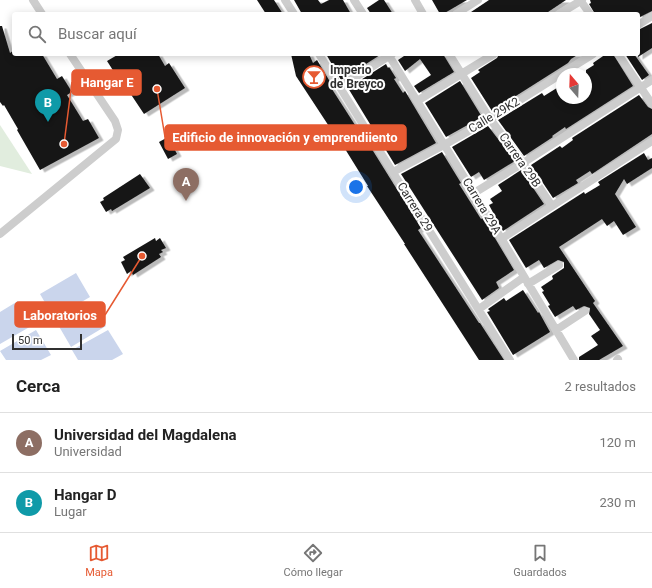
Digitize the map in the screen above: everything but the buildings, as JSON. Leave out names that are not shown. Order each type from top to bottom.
[{"type":"street","points":[[33,0],[41,12]]},
{"type":"street","points":[[285,0],[293,12]]},
{"type":"street","points":[[354,0],[362,12]]},
{"type":"street","points":[[414,0],[422,12]]},
{"type":"street","points":[[459,12],[478,0]]},
{"type":"street","points":[[562,12],[581,0],[589,12]]},
{"type":"street","points":[[640,24],[652,16]]},
{"type":"street","points":[[0,234],[116,139],[118,130],[115,121],[71,56]]},
{"type":"street","name":"Carrera 29","points":[[320,56],[479,308],[510,360]]},
{"type":"street","points":[[340,87],[388,56]]},
{"type":"street","name":"Carrera 29A","points":[[391,56],[574,360]]},
{"type":"street","name":"Carrera 29B","points":[[450,56],[490,119],[523,163],[552,206]]},
{"type":"street","points":[[417,101],[491,56]]},
{"type":"street","name":"Calle 29K2","points":[[393,172],[490,119],[590,56]]},
{"type":"street","points":[[619,56],[652,104]]},
{"type":"street","points":[[474,193],[652,80]]},
{"type":"street","points":[[501,239],[652,141]]},
{"type":"street","points":[[479,308],[526,281],[558,265]]},
{"type":"street","points":[[556,330],[585,311]]},
{"type":"green space","points":[[0,125],[32,174],[0,166]]},
{"type":"water","points":[[76,273],[90,297],[54,318],[40,294]]},
{"type":"water","points":[[18,301],[33,325],[0,344],[0,312]]},
{"type":"water","points":[[92,302],[106,326],[71,347],[57,323]]},
{"type":"water","points":[[36,330],[51,355],[41,360],[6,360],[0,351]]},
{"type":"water","points":[[108,330],[123,354],[112,360],[78,360],[72,350]]},
{"type":"place","name":"Imperio de Breyco","points":[[314,77]]},
{"type":"place","name":"Edificio de innovación y emprendiiento","points":[[157,89]]},
{"type":"place","name":"Hangar D","points":[[48,122]]},
{"type":"place","name":"Hangar E","points":[[64,144]]},
{"type":"place","name":"Universidad del Magdalena","points":[[186,201]]},
{"type":"place","name":"Laboratorios","points":[[142,256]]}]
